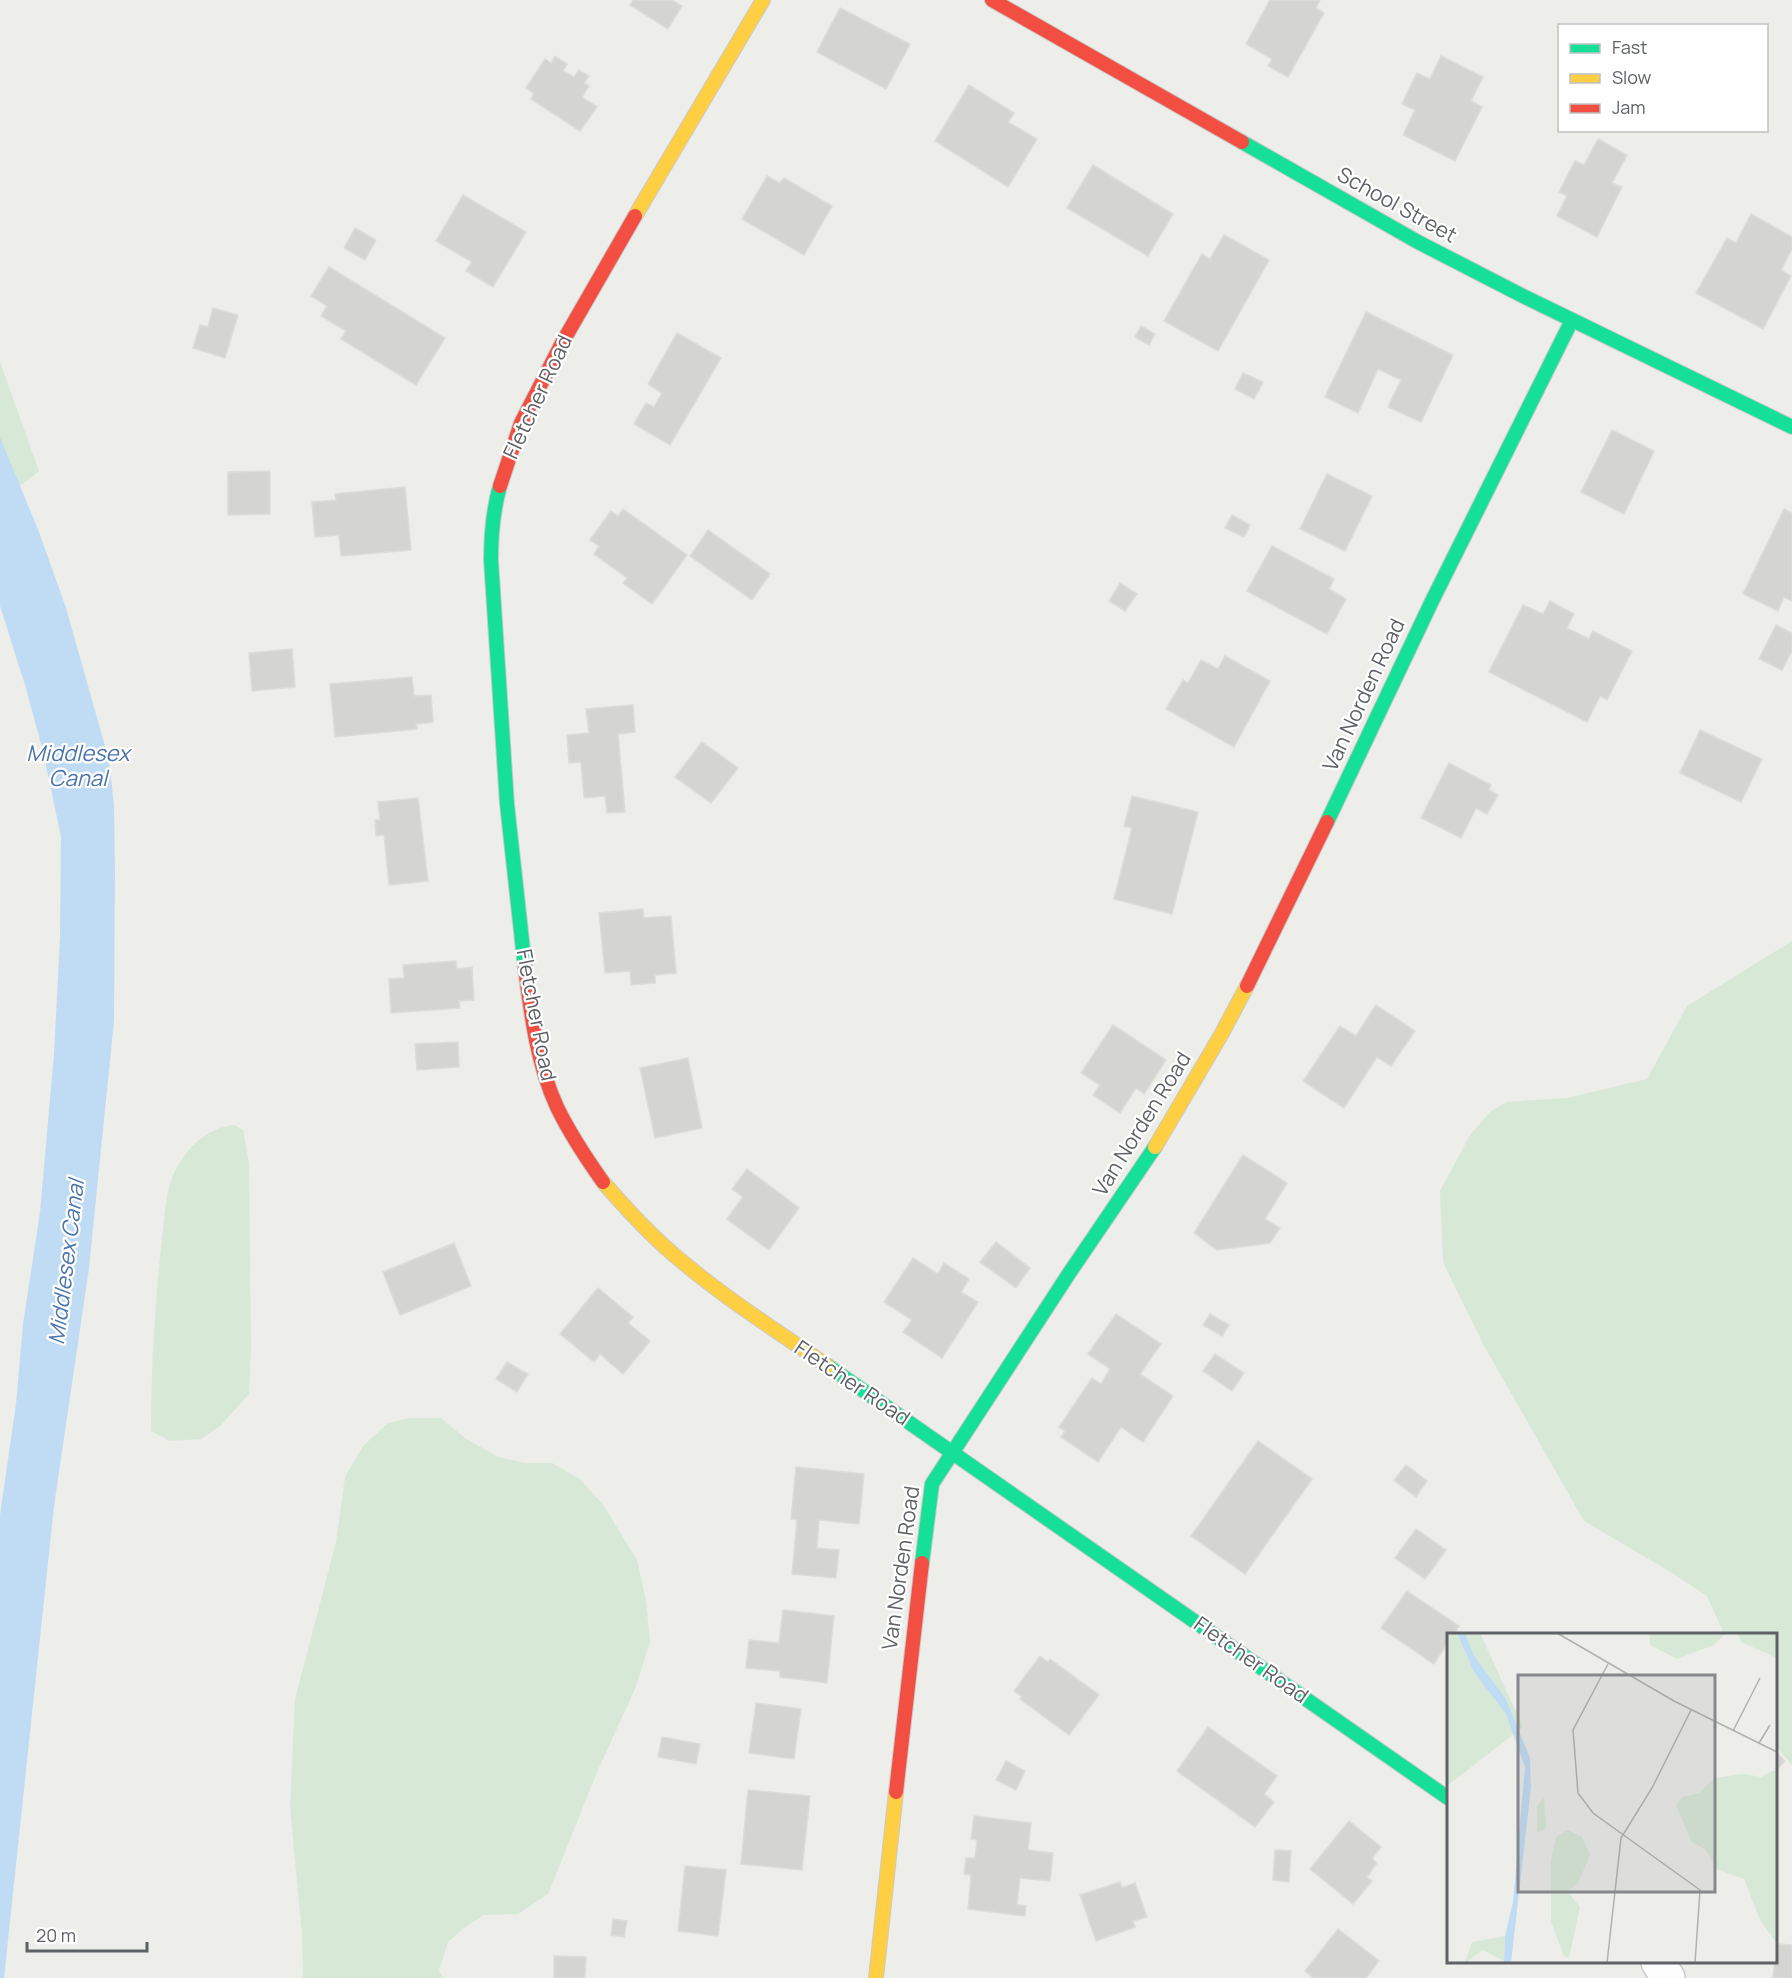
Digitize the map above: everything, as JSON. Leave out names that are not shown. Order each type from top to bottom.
[{"type":"street","name":"Fletcher Road","points":[[763,0],[562,343],[521,423],[496,500],[491,560],[500,711],[516,900],[531,1008],[546,1080],[570,1134],[603,1184],[648,1232],[677,1257],[716,1288],[1447,1797]]},
{"type":"street","name":"School Street","points":[[992,0],[1418,242],[1792,427]]},
{"type":"street","name":"Van Norden Road","points":[[876,1978],[909,1664],[930,1493],[936,1475],[1152,1153],[1221,1035],[1273,935],[1432,601],[1572,320]]},
{"type":"street","points":[[1659,1963],[1668,1978]]},
{"type":"green space","points":[[0,362],[39,471],[0,502]]},
{"type":"green space","points":[[1792,941],[1792,1765],[1777,1747],[1777,1633],[1724,1633],[1707,1596],[1584,1521],[1483,1344],[1443,1262],[1440,1191],[1470,1135],[1491,1111],[1507,1102],[1567,1098],[1647,1079],[1687,1006]]},
{"type":"green space","points":[[234,1125],[243,1130],[249,1163],[251,1349],[249,1394],[220,1426],[201,1439],[170,1441],[151,1431],[155,1311],[168,1193],[177,1167],[194,1145],[216,1130]]},
{"type":"green space","points":[[411,1418],[441,1418],[465,1438],[498,1457],[525,1463],[552,1463],[580,1479],[604,1506],[637,1560],[646,1600],[650,1642],[635,1689],[597,1772],[548,1894],[518,1914],[484,1915],[464,1928],[448,1942],[439,1971],[444,1978],[303,1978],[302,1935],[290,1807],[295,1699],[336,1542],[345,1477],[363,1446],[388,1423]]},
{"type":"water","name":"Middlesex Canal","points":[[0,437],[39,532],[66,608],[109,760],[114,806],[115,871],[114,1021],[89,1268],[54,1506],[4,1978],[0,1978],[0,1515],[16,1404],[23,1324],[40,1212],[54,1054],[60,938],[61,837],[43,751],[0,606]]},
{"type":"building","points":[[633,0],[672,0],[682,6],[668,29],[630,5]]},
{"type":"building","points":[[1270,0],[1320,0],[1316,8],[1324,13],[1288,77],[1268,66],[1272,59],[1246,44]]},
{"type":"building","points":[[840,8],[910,44],[886,89],[817,52]]},
{"type":"building","points":[[555,56],[567,64],[563,71],[574,77],[579,70],[589,76],[584,83],[589,86],[582,97],[597,107],[580,131],[531,99],[534,93],[526,88],[545,59],[551,63]]},
{"type":"building","points":[[1441,56],[1483,77],[1471,101],[1482,107],[1455,161],[1403,135],[1415,110],[1402,104],[1417,73],[1430,79]]},
{"type":"building","points":[[969,85],[1014,113],[1008,122],[1037,139],[1008,187],[935,141]]},
{"type":"building","points":[[1598,139],[1627,155],[1612,183],[1622,187],[1597,237],[1557,216],[1567,196],[1559,192],[1575,161],[1584,165]]},
{"type":"building","points":[[1093,165],[1173,214],[1148,256],[1067,208]]},
{"type":"building","points":[[767,176],[780,183],[784,178],[832,206],[804,255],[742,219]]},
{"type":"building","points":[[463,195],[526,232],[493,287],[466,271],[472,262],[436,241]]},
{"type":"building","points":[[1751,214],[1792,237],[1792,249],[1781,270],[1791,276],[1763,329],[1696,293],[1727,238],[1736,243]]},
{"type":"building","points":[[355,228],[376,240],[365,260],[344,248]]},
{"type":"building","points":[[1224,235],[1269,260],[1218,351],[1164,321],[1202,254],[1210,259]]},
{"type":"building","points":[[329,267],[445,338],[416,385],[341,339],[346,331],[321,316],[327,306],[311,296]]},
{"type":"building","points":[[213,308],[238,315],[225,358],[193,348],[200,325],[208,327]]},
{"type":"building","points":[[1366,312],[1453,355],[1421,422],[1388,407],[1401,380],[1378,369],[1358,413],[1325,397]]},
{"type":"building","points":[[1141,326],[1155,334],[1149,345],[1135,337]]},
{"type":"building","points":[[677,333],[721,358],[670,445],[634,424],[646,403],[654,407],[662,393],[648,384]]},
{"type":"building","points":[[1243,373],[1263,382],[1254,399],[1235,389]]},
{"type":"building","points":[[1612,430],[1654,451],[1624,514],[1581,492]]},
{"type":"building","points":[[270,471],[270,514],[228,515],[228,472]]},
{"type":"building","points":[[1327,474],[1372,496],[1345,551],[1300,529]]},
{"type":"building","points":[[405,487],[411,550],[341,556],[339,535],[315,537],[312,502],[336,500],[335,494]]},
{"type":"building","points":[[623,509],[687,555],[652,604],[623,583],[627,578],[594,554],[599,546],[590,540],[611,511],[618,516]]},
{"type":"building","points":[[1784,509],[1792,513],[1792,601],[1784,597],[1778,611],[1743,594]]},
{"type":"building","points":[[1232,515],[1250,525],[1244,537],[1225,528]]},
{"type":"building","points":[[708,530],[770,574],[752,600],[690,556]]},
{"type":"building","points":[[1272,546],[1334,579],[1329,589],[1346,599],[1327,634],[1247,591]]},
{"type":"building","points":[[1120,583],[1137,594],[1125,611],[1109,601]]},
{"type":"building","points":[[1550,601],[1574,614],[1567,628],[1589,639],[1593,631],[1632,651],[1607,700],[1600,696],[1587,722],[1489,672],[1523,605],[1543,614]]},
{"type":"building","points":[[1776,625],[1792,633],[1792,651],[1782,670],[1759,659]]},
{"type":"building","points":[[292,649],[295,687],[252,691],[249,653]]},
{"type":"building","points":[[1225,656],[1270,681],[1234,747],[1166,709],[1183,680],[1188,683],[1201,660],[1218,669]]},
{"type":"building","points":[[412,677],[414,696],[431,695],[433,722],[416,724],[417,729],[335,737],[330,684]]},
{"type":"building","points":[[633,705],[635,732],[618,734],[625,812],[607,813],[605,796],[584,798],[581,762],[569,763],[567,735],[589,733],[586,709]]},
{"type":"building","points":[[1700,730],[1762,759],[1741,802],[1680,773]]},
{"type":"building","points":[[702,742],[738,768],[711,803],[675,777]]},
{"type":"building","points":[[1449,763],[1491,785],[1489,790],[1498,795],[1487,814],[1476,808],[1461,838],[1421,818]]},
{"type":"building","points":[[1132,796],[1198,812],[1172,914],[1114,899],[1132,828],[1124,826]]},
{"type":"building","points":[[418,798],[428,881],[389,885],[384,835],[376,836],[375,820],[380,820],[378,802]]},
{"type":"building","points":[[643,909],[644,918],[671,916],[676,973],[655,975],[655,983],[631,985],[630,971],[605,973],[599,913]]},
{"type":"building","points":[[456,961],[457,969],[472,967],[474,1000],[459,1001],[460,1008],[391,1013],[389,979],[404,978],[403,965]]},
{"type":"building","points":[[1376,1005],[1415,1031],[1391,1066],[1377,1057],[1344,1108],[1303,1081],[1340,1026],[1356,1036]]},
{"type":"building","points":[[1113,1025],[1166,1060],[1144,1094],[1136,1088],[1120,1113],[1093,1095],[1100,1085],[1081,1073]]},
{"type":"building","points":[[458,1042],[459,1067],[417,1070],[415,1044]]},
{"type":"building","points":[[688,1058],[702,1128],[655,1138],[640,1068]]},
{"type":"building","points":[[1243,1155],[1287,1183],[1265,1219],[1280,1228],[1270,1243],[1217,1250],[1194,1233]]},
{"type":"building","points":[[747,1169],[799,1208],[769,1250],[727,1219],[743,1197],[732,1189]]},
{"type":"building","points":[[996,1242],[1030,1268],[1016,1288],[980,1262]]},
{"type":"building","points":[[454,1243],[471,1286],[400,1315],[383,1272]]},
{"type":"building","points":[[913,1258],[938,1274],[944,1263],[969,1279],[961,1292],[978,1302],[942,1358],[903,1332],[912,1320],[884,1302]]},
{"type":"building","points":[[598,1288],[633,1317],[628,1323],[650,1341],[623,1374],[600,1354],[594,1362],[560,1334]]},
{"type":"building","points":[[1116,1314],[1161,1344],[1140,1374],[1173,1396],[1143,1442],[1121,1427],[1098,1462],[1061,1437],[1065,1431],[1059,1427],[1092,1378],[1101,1384],[1110,1369],[1088,1354]]},
{"type":"building","points":[[1210,1314],[1229,1325],[1222,1336],[1203,1325]]},
{"type":"building","points":[[1215,1354],[1244,1373],[1232,1391],[1203,1371]]},
{"type":"building","points":[[507,1362],[528,1374],[517,1392],[496,1379]]},
{"type":"building","points":[[1258,1441],[1312,1479],[1245,1574],[1191,1536]]},
{"type":"building","points":[[1406,1465],[1427,1481],[1416,1497],[1394,1480]]},
{"type":"building","points":[[796,1467],[864,1474],[859,1524],[819,1520],[817,1548],[839,1550],[836,1578],[792,1574],[797,1520],[791,1519]]},
{"type":"building","points":[[1416,1529],[1446,1550],[1425,1579],[1395,1558]]},
{"type":"building","points":[[1407,1591],[1459,1626],[1455,1633],[1447,1633],[1447,1644],[1434,1664],[1381,1628]]},
{"type":"building","points":[[783,1610],[834,1616],[827,1683],[780,1677],[780,1671],[746,1668],[749,1640],[779,1643]]},
{"type":"building","points":[[1040,1656],[1048,1662],[1050,1659],[1099,1695],[1069,1735],[1020,1699],[1022,1697],[1014,1691]]},
{"type":"building","points":[[756,1703],[801,1709],[794,1759],[749,1753]]},
{"type":"building","points":[[1208,1727],[1277,1776],[1264,1794],[1274,1802],[1255,1827],[1177,1771]]},
{"type":"building","points":[[662,1737],[700,1744],[696,1764],[658,1757]]},
{"type":"building","points":[[1777,1753],[1785,1761],[1777,1770]]},
{"type":"building","points":[[1006,1761],[1025,1771],[1016,1790],[996,1780]]},
{"type":"building","points":[[748,1790],[810,1796],[802,1870],[741,1864]]},
{"type":"building","points":[[974,1816],[1031,1823],[1028,1850],[1053,1853],[1050,1881],[1020,1878],[1017,1905],[1026,1906],[1025,1916],[968,1909],[971,1875],[964,1874],[966,1858],[975,1858],[977,1840],[971,1839]]},
{"type":"building","points":[[1349,1821],[1381,1847],[1372,1858],[1377,1863],[1367,1877],[1372,1881],[1353,1904],[1310,1869]]},
{"type":"building","points":[[1275,1850],[1291,1851],[1289,1882],[1273,1880]]},
{"type":"building","points":[[685,1866],[726,1870],[718,1936],[678,1931]]},
{"type":"building","points":[[1120,1882],[1122,1888],[1135,1883],[1147,1917],[1133,1921],[1135,1927],[1096,1941],[1080,1895]]},
{"type":"building","points":[[613,1919],[627,1921],[624,1937],[611,1935]]},
{"type":"building","points":[[1338,1929],[1379,1961],[1366,1978],[1314,1978],[1305,1971]]},
{"type":"building","points":[[1777,1944],[1792,1945],[1792,1978],[1773,1978],[1774,1963],[1777,1963]]},
{"type":"building","points":[[554,1956],[586,1957],[585,1978],[554,1978]]},
{"type":"traffic: fast","points":[[1242,142],[1418,242],[1523,296],[1792,427]]},
{"type":"traffic: fast","points":[[1327,822],[1432,601],[1572,320]]},
{"type":"traffic: fast","points":[[500,486],[493,523],[491,560],[507,804],[525,968]]},
{"type":"traffic: fast","points":[[922,1563],[932,1484],[1070,1272],[1155,1147]]},
{"type":"traffic: fast","points":[[828,1366],[1447,1797]]},
{"type":"traffic: slow","points":[[635,216],[763,0]]},
{"type":"traffic: slow","points":[[1155,1147],[1247,986]]},
{"type":"traffic: slow","points":[[603,1182],[648,1231],[683,1263],[744,1309],[828,1366]]},
{"type":"traffic: slow","points":[[876,1978],[896,1792]]},
{"type":"traffic: jam","points":[[992,0],[1242,142]]},
{"type":"traffic: jam","points":[[500,486],[521,423],[562,343],[635,216]]},
{"type":"traffic: jam","points":[[1247,986],[1327,822]]},
{"type":"traffic: jam","points":[[525,968],[536,1039],[550,1091],[584,1155],[603,1182]]},
{"type":"traffic: jam","points":[[896,1792],[922,1563]]}]
